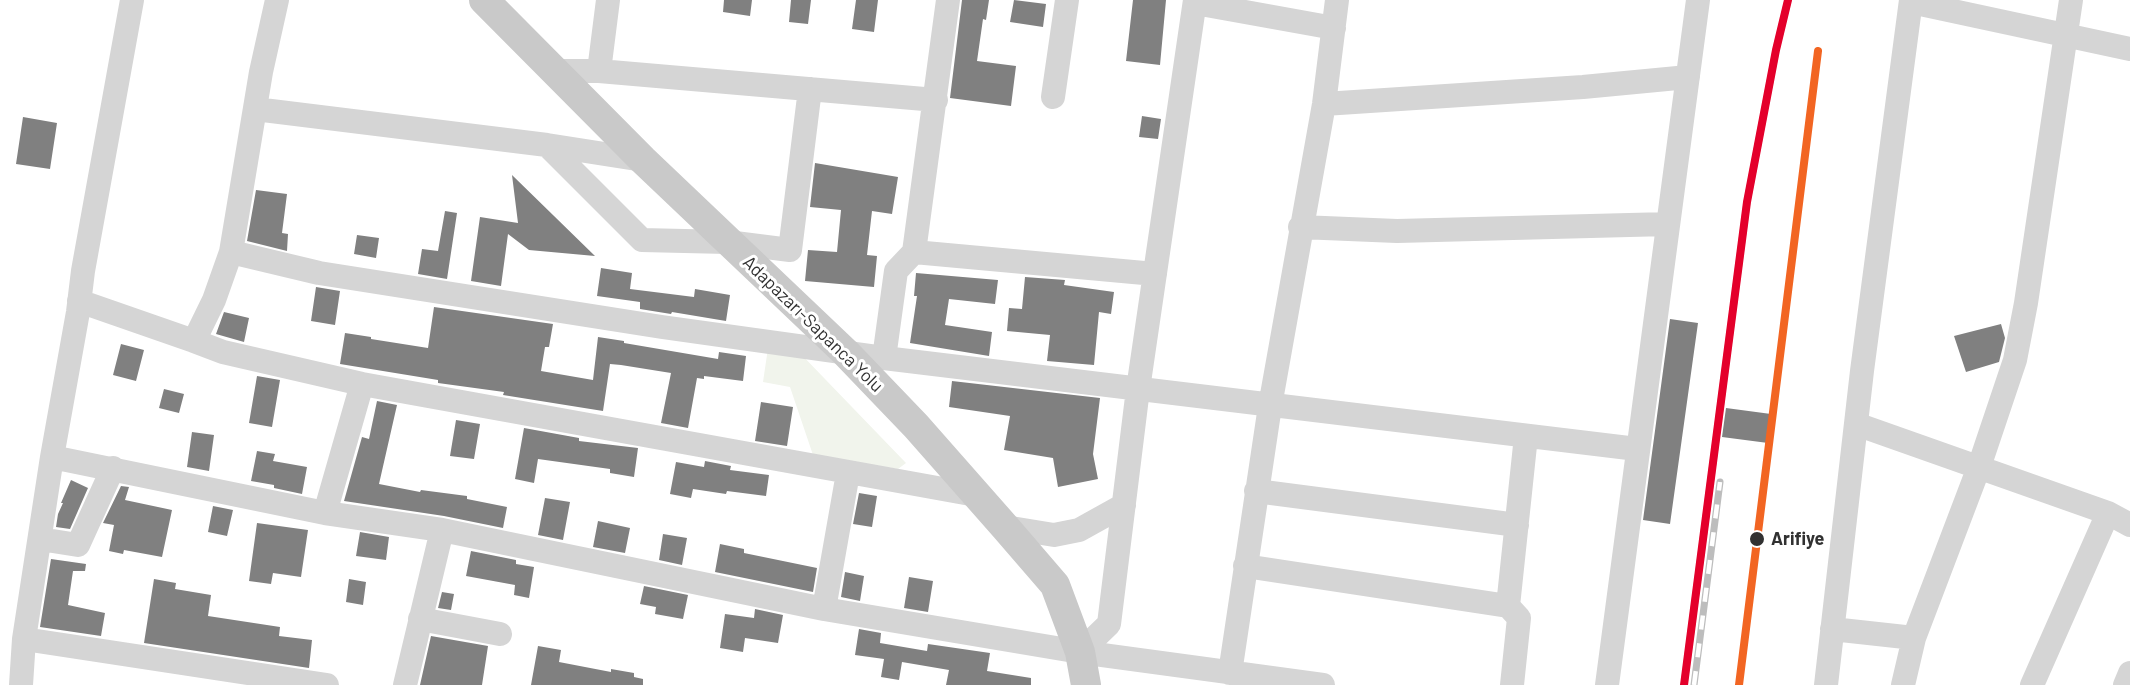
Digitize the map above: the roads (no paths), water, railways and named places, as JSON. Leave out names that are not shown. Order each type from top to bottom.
[{"type":"main road","name":"Adapazarı-Sapanca Yolu","points":[[484,0],[727,242],[845,352],[916,426],[1005,527],[1055,585],[1080,652],[1086,685]]},
{"type":"street","points":[[21,685],[24,639],[52,456],[79,301],[82,271],[132,0]]},
{"type":"street","points":[[194,341],[214,300],[231,252],[255,109],[277,0]]},
{"type":"street","points":[[598,71],[608,0]]},
{"type":"street","points":[[884,358],[896,271],[914,252],[948,0]]},
{"type":"street","points":[[1053,97],[1067,0]]},
{"type":"street","points":[[1230,673],[1270,406],[1300,227],[1324,104],[1337,0]]},
{"type":"street","points":[[1607,685],[1698,0]]},
{"type":"street","points":[[1903,685],[1914,638],[1980,467],[2015,360],[2026,303],[2071,0]]},
{"type":"street","points":[[1080,652],[1109,624],[1138,389],[1195,1],[1335,28]]},
{"type":"street","points":[[1826,685],[1856,424],[1911,1],[2130,49]]},
{"type":"street","points":[[556,71],[598,71],[936,100]]},
{"type":"street","points":[[1324,104],[1583,87],[1688,77]]},
{"type":"street","points":[[547,145],[642,240],[727,242],[790,250],[810,89]]},
{"type":"street","points":[[255,109],[547,145],[643,160]]},
{"type":"street","points":[[1300,227],[1397,231],[1668,224]]},
{"type":"street","points":[[231,252],[319,273],[662,327],[884,358],[1637,449]]},
{"type":"street","points":[[914,252],[1155,274]]},
{"type":"street","points":[[79,301],[223,352],[362,384],[976,495]]},
{"type":"street","points":[[325,513],[362,384]]},
{"type":"street","points":[[1856,424],[2109,513],[2130,525]]},
{"type":"street","points":[[1508,606],[1526,436]]},
{"type":"street","points":[[52,456],[325,513],[442,530],[824,609],[1080,652],[1323,685]]},
{"type":"street","points":[[40,539],[78,545],[113,468]]},
{"type":"street","points":[[824,609],[848,473]]},
{"type":"street","points":[[1256,491],[1516,525]]},
{"type":"street","points":[[1005,527],[1053,535],[1079,530],[1124,506]]},
{"type":"street","points":[[2032,685],[2109,513]]},
{"type":"street","points":[[405,685],[442,530]]},
{"type":"street","points":[[1245,566],[1508,606],[1519,618],[1512,685]]},
{"type":"street","points":[[420,619],[500,634]]},
{"type":"street","points":[[1832,629],[1914,638]]},
{"type":"street","points":[[24,639],[219,677],[327,685]]},
{"type":"street","points":[[2124,685],[2130,673]]},
{"type":"railway","points":[[1684,685],[1747,202],[1776,50],[1788,0]]},
{"type":"railway","points":[[1694,685],[1720,482]]},
{"type":"place","name":"Arifiye","points":[[1757,539]]}]
